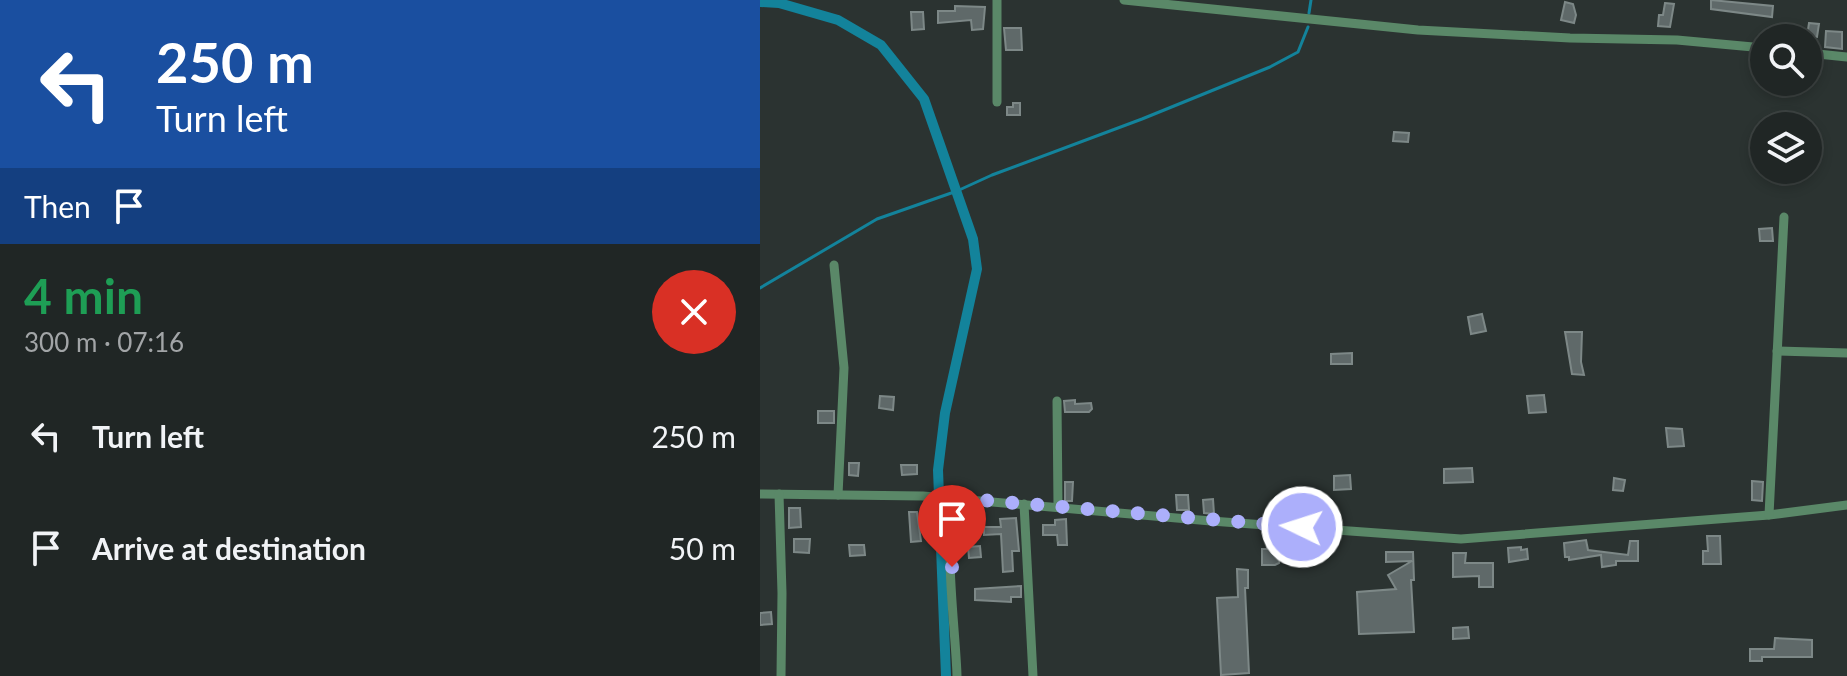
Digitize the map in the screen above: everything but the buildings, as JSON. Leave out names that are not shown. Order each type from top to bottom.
[{"type":"street","points":[[997,0],[997,102]]},
{"type":"street","points":[[1124,0],[1418,30],[1689,41],[1750,47]]},
{"type":"street","points":[[1822,54],[1847,57]]},
{"type":"street","points":[[1769,515],[1784,217]]},
{"type":"street","points":[[834,265],[844,368],[838,495]]},
{"type":"street","points":[[1777,351],[1847,353]]},
{"type":"street","points":[[1057,401],[1058,506]]},
{"type":"street","points":[[760,494],[923,496],[1461,539],[1769,515],[1847,505]]},
{"type":"street","points":[[779,494],[781,676]]},
{"type":"street","points":[[954,498],[951,545],[957,676]]},
{"type":"street","points":[[1024,504],[1033,676]]},
{"type":"waterway","points":[[1309,13],[1311,0]]},
{"type":"waterway","points":[[760,2],[779,3],[838,20],[881,45],[924,99],[973,239],[977,269],[945,413],[938,470],[946,676]]},
{"type":"waterway","points":[[760,288],[877,219],[957,191],[1270,67],[1298,52],[1308,27]]},
{"type":"route","points":[[952,567],[951,520],[956,498],[1302,527]]}]
